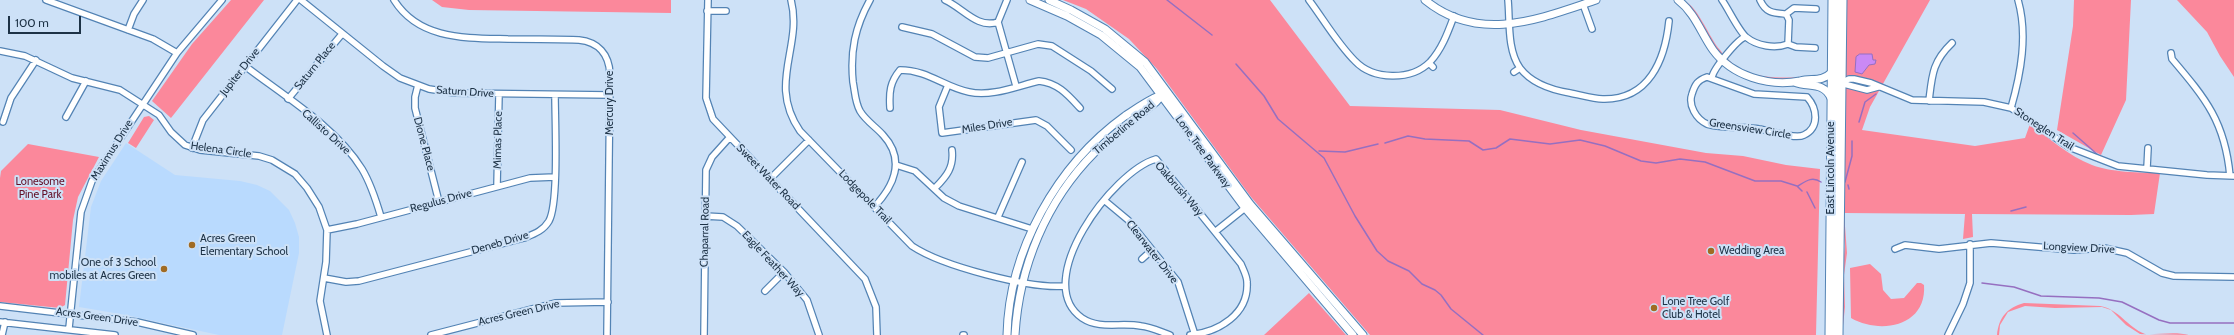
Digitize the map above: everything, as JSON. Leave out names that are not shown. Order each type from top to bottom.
[{"type":"main road","name":"East Lincoln Avenue","points":[[1830,335],[1831,98],[1836,83],[1831,73],[1832,0]]},
{"type":"main road","name":"East Lincoln Avenue","points":[[1838,335],[1836,83],[1842,0]]},
{"type":"street","points":[[46,0],[153,39],[177,54]]},
{"type":"street","points":[[128,30],[134,14],[143,0]]},
{"type":"street","name":"Maximus Drive","points":[[69,328],[78,230],[83,203],[101,165],[142,104],[177,54],[222,0]]},
{"type":"street","name":"Jupiter Drive","points":[[192,148],[194,136],[203,120],[297,0]]},
{"type":"street","name":"Saturn Drive","points":[[301,0],[342,34],[400,78],[440,92],[610,95]]},
{"type":"street","name":"Mercury Drive","points":[[394,0],[412,19],[430,31],[450,37],[587,41],[600,48],[608,59],[610,66],[608,335]]},
{"type":"street","name":"Sweet Water Road","points":[[708,0],[707,105],[713,118],[865,279],[876,306],[878,335]]},
{"type":"street","name":"Lodgepole Trail","points":[[791,0],[793,19],[785,81],[785,96],[793,120],[809,140],[912,246],[927,256],[946,263],[1023,282],[1043,286],[1065,286]]},
{"type":"street","points":[[870,0],[860,17],[853,42],[852,65],[854,91],[861,112],[889,143],[896,165],[892,185],[887,194],[874,207]]},
{"type":"street","points":[[945,0],[980,23],[991,25],[998,22]]},
{"type":"street","points":[[1007,0],[998,22],[1016,86]]},
{"type":"street","name":"Lone Tree Parkway","points":[[1030,0],[1083,24],[1114,44],[1140,67],[1164,92]]},
{"type":"street","name":"Lone Tree Parkway","points":[[1048,0],[1086,18],[1119,39],[1145,62],[1164,92],[1247,206],[1353,335]]},
{"type":"street","points":[[1309,0],[1355,62],[1368,70],[1384,75],[1399,75],[1431,65],[1442,45],[1454,16]]},
{"type":"street","points":[[1426,0],[1454,16],[1490,25],[1510,25],[1536,20],[1596,0]]},
{"type":"street","points":[[1508,0],[1514,54],[1520,68],[1532,80],[1551,90],[1603,99],[1641,92],[1659,63],[1668,34],[1669,21]]},
{"type":"street","points":[[1678,0],[1689,10],[1713,50],[1722,60],[1736,71],[1757,80],[1794,82],[1820,80],[1831,73]]},
{"type":"street","points":[[1722,0],[1745,36],[1759,44],[1780,47],[1788,44],[1796,47],[1815,48]]},
{"type":"street","points":[[1760,0],[1764,8],[1770,12],[1786,14],[1794,8],[1816,9]]},
{"type":"street","points":[[2011,108],[2018,84],[2023,46],[2018,0]]},
{"type":"street","points":[[1583,4],[1592,29]]},
{"type":"street","points":[[707,10],[726,11]]},
{"type":"street","points":[[1786,14],[1789,20],[1788,44]]},
{"type":"street","points":[[902,27],[932,34],[974,57],[988,58],[1007,54],[1038,44],[1052,46],[1091,71],[1112,89]]},
{"type":"street","name":"Saturn Place","points":[[288,99],[342,34]]},
{"type":"street","points":[[1712,77],[1714,69],[1733,50],[1739,39],[1745,36]]},
{"type":"street","points":[[1928,101],[1932,71],[1940,54],[1952,43]]},
{"type":"street","name":"Helena Circle","points":[[0,52],[36,60],[64,74],[86,82],[120,90],[159,115],[178,141],[192,148],[259,156],[284,167],[294,174],[311,193],[324,217],[327,230],[328,246],[320,301],[327,335]]},
{"type":"street","points":[[2171,53],[2172,59],[2214,115],[2228,150],[2232,176]]},
{"type":"street","points":[[3,122],[11,98],[36,60]]},
{"type":"street","name":"Callisto Drive","points":[[245,66],[324,126],[351,153],[370,184],[381,217]]},
{"type":"street","points":[[1514,72],[1520,68]]},
{"type":"street","points":[[890,108],[889,92],[892,79],[900,70],[913,70],[924,73],[948,85],[970,92],[989,93],[1039,81],[1052,83],[1066,93],[1080,108]]},
{"type":"street","name":"Greensview Circle","points":[[1712,77],[1754,94],[1807,97],[1814,105],[1816,117],[1814,127],[1803,136],[1796,136],[1759,128],[1707,124],[1694,112],[1691,97],[1699,80],[1712,77]]},
{"type":"street","name":"Stoneglen Trail","points":[[1836,83],[1854,79],[1871,83],[1912,100],[1984,102],[2011,108],[2069,147],[2118,166],[2232,176]]},
{"type":"street","points":[[66,117],[86,82]]},
{"type":"street","points":[[1794,82],[1802,85],[1823,87],[1831,98]]},
{"type":"street","name":"Dione Place","points":[[418,85],[415,97],[415,108],[439,202]]},
{"type":"street","name":"Miles Drive","points":[[948,85],[939,107],[942,133],[1036,120],[1047,126],[1071,150]]},
{"type":"street","name":"Timberline Road","points":[[1007,335],[1015,280],[1032,229],[1048,200],[1068,171],[1100,136],[1149,99],[1164,92]]},
{"type":"street","name":"Timberline Road","points":[[1015,335],[1023,282],[1039,232],[1063,190],[1098,149],[1156,102],[1164,92]]},
{"type":"street","name":"Mimas Place","points":[[497,186],[499,94]]},
{"type":"street","name":"Deneb Drive","points":[[324,278],[346,282],[359,281],[537,233],[544,228],[553,210],[555,95]]},
{"type":"street","name":"Chaparral Road","points":[[704,335],[705,180],[708,163],[717,150],[730,137]]},
{"type":"street","points":[[770,179],[809,140]]},
{"type":"street","points":[[2147,168],[2148,148]]},
{"type":"street","points":[[935,188],[947,176],[953,161],[952,150]]},
{"type":"street","name":"Oakbrush Way","points":[[1065,286],[1068,264],[1087,224],[1104,200],[1114,189],[1143,166],[1156,159],[1216,231]]},
{"type":"street","points":[[998,217],[1022,162]]},
{"type":"street","points":[[896,165],[915,172],[935,188],[944,198],[959,206],[998,217],[1032,229]]},
{"type":"street","name":"Regulus Drive","points":[[327,230],[530,178],[554,177]]},
{"type":"street","name":"Clearwater Drive","points":[[1104,200],[1128,220],[1178,282],[1195,334]]},
{"type":"street","points":[[1190,335],[1216,328],[1231,320],[1241,309],[1246,294],[1247,281],[1242,264],[1216,231],[1247,206]]},
{"type":"street","name":"Lone Tree Parkway","points":[[1247,206],[1362,335]]},
{"type":"street","name":"Eagle Feather Way","points":[[705,216],[723,217],[737,226],[784,272],[807,300],[819,335]]},
{"type":"street","name":"Longview Drive","points":[[1895,248],[1905,245],[1939,249],[1970,244],[2012,243],[2074,250],[2110,248],[2127,253],[2162,273],[2174,276],[2234,278]]},
{"type":"street","points":[[1948,335],[1963,304],[1970,283],[1970,244]]},
{"type":"street","points":[[1142,259],[1152,250]]},
{"type":"street","points":[[765,291],[784,272]]},
{"type":"street","points":[[1065,286],[1066,296],[1072,308],[1082,317],[1093,323],[1106,326],[1141,326],[1170,335]]},
{"type":"street","name":"Acres Green Drive","points":[[431,335],[555,303],[608,302]]},
{"type":"street","name":"Acres Green Drive","points":[[0,306],[137,322],[193,335]]},
{"type":"street","points":[[2,322],[2,335]]},
{"type":"street","name":"Acres Green Drive","points":[[2,322],[69,328],[115,335]]},
{"type":"shaded area","points":[[1860,54],[1872,54],[1873,60],[1876,60],[1875,64],[1869,65],[1862,74],[1855,72],[1856,57]]},
{"type":"shaded area","name":"Acres Green Elementary School","points":[[126,143],[175,175],[240,181],[257,185],[270,191],[289,210],[299,237],[299,253],[282,335],[219,335],[126,315],[79,307],[91,207],[101,181]]},
{"type":"green space","points":[[231,0],[264,0],[171,118],[152,101],[192,44]]},
{"type":"green space","points":[[432,0],[671,0],[671,13],[469,10],[442,7]]},
{"type":"green space","points":[[1063,0],[1270,0],[1350,106],[1500,110],[1581,130],[1706,153],[1743,156],[1786,165],[1820,169],[1816,335],[1370,335],[1251,197],[1157,69],[1129,39],[1086,9]]},
{"type":"green space","points":[[1681,0],[1687,2],[1692,7],[1716,45],[1728,59],[1743,70],[1766,76],[1792,78],[1843,73],[1845,83],[1847,0],[1930,0],[1870,107],[1862,130],[1975,146],[2025,138],[2030,124],[2068,152],[2092,165],[2116,171],[2160,173],[2154,214],[1972,214],[1973,237],[1963,239],[1965,214],[1844,213],[1847,253],[1844,275],[1845,307],[1842,335],[1840,335],[1843,307],[1842,277],[1845,246],[1842,214],[1843,76],[1776,79],[1760,77],[1744,72],[1730,64],[1719,52],[1692,11]]},
{"type":"green space","points":[[2074,0],[2131,0],[2126,100],[2101,155],[2057,130],[2073,26]]},
{"type":"green space","points":[[2177,0],[2234,0],[2234,77],[2220,56],[2207,32]]},
{"type":"green space","points":[[149,116],[154,120],[136,148],[128,143],[144,117]]},
{"type":"green space","name":"Lonesome Pine Park","points":[[28,144],[99,157],[78,197],[73,220],[65,305],[60,308],[0,302],[1,171]]},
{"type":"green space","points":[[1870,264],[1881,274],[1883,290],[1891,299],[1904,298],[1917,283],[1924,285],[1923,299],[1918,310],[1910,318],[1900,323],[1888,326],[1875,326],[1851,318],[1850,268]]},
{"type":"green space","points":[[1309,293],[1346,335],[1264,335]]},
{"type":"green space","points":[[2024,303],[2100,306],[2111,310],[2102,307],[2055,308],[2025,306],[2008,312],[2000,325],[1999,335],[1997,335],[2002,318],[2005,314],[2013,308]]},
{"type":"green space","points":[[2111,310],[2133,327],[2145,334],[2178,333],[2189,335],[2140,334],[2126,325]]},
{"type":"waterway","points":[[1167,0],[1212,35]]},
{"type":"waterway","points":[[1236,64],[1264,96],[1278,119],[1324,158],[1355,216],[1377,251],[1388,261],[1409,271],[1422,284],[1435,290],[1441,295],[1451,309],[1483,335]]},
{"type":"waterway","points":[[1859,122],[1865,102],[1876,94]]},
{"type":"waterway","points":[[2073,133],[2098,155]]},
{"type":"waterway","points":[[1385,143],[1408,136],[1425,139],[1469,141],[1483,150],[1496,148],[1510,139],[1550,144],[1580,140],[1605,146],[1641,161],[1656,163],[1680,159],[1705,162],[1755,181],[1781,181],[1797,186],[1802,191]]},
{"type":"waterway","points":[[1845,182],[1852,156],[1852,141]]},
{"type":"waterway","points":[[1319,151],[1345,152],[1378,144]]},
{"type":"waterway","points":[[1798,186],[1812,179],[1821,182]]},
{"type":"waterway","points":[[1848,185],[1849,189]]},
{"type":"waterway","points":[[1807,192],[1815,208]]},
{"type":"waterway","points":[[2011,211],[2026,207]]},
{"type":"waterway","points":[[1982,283],[2014,287],[2041,296],[2099,298],[2122,302],[2159,320],[2170,323],[2234,323]]},
{"type":"place","name":"Acres Green Elementary School","points":[[192,245]]},
{"type":"place","name":"Wedding Area","points":[[1711,251]]},
{"type":"place","name":"One of 3 School mobiles at Acres Green","points":[[164,269]]},
{"type":"place","name":"Lone Tree Golf Club & Hotel","points":[[1654,308]]}]
